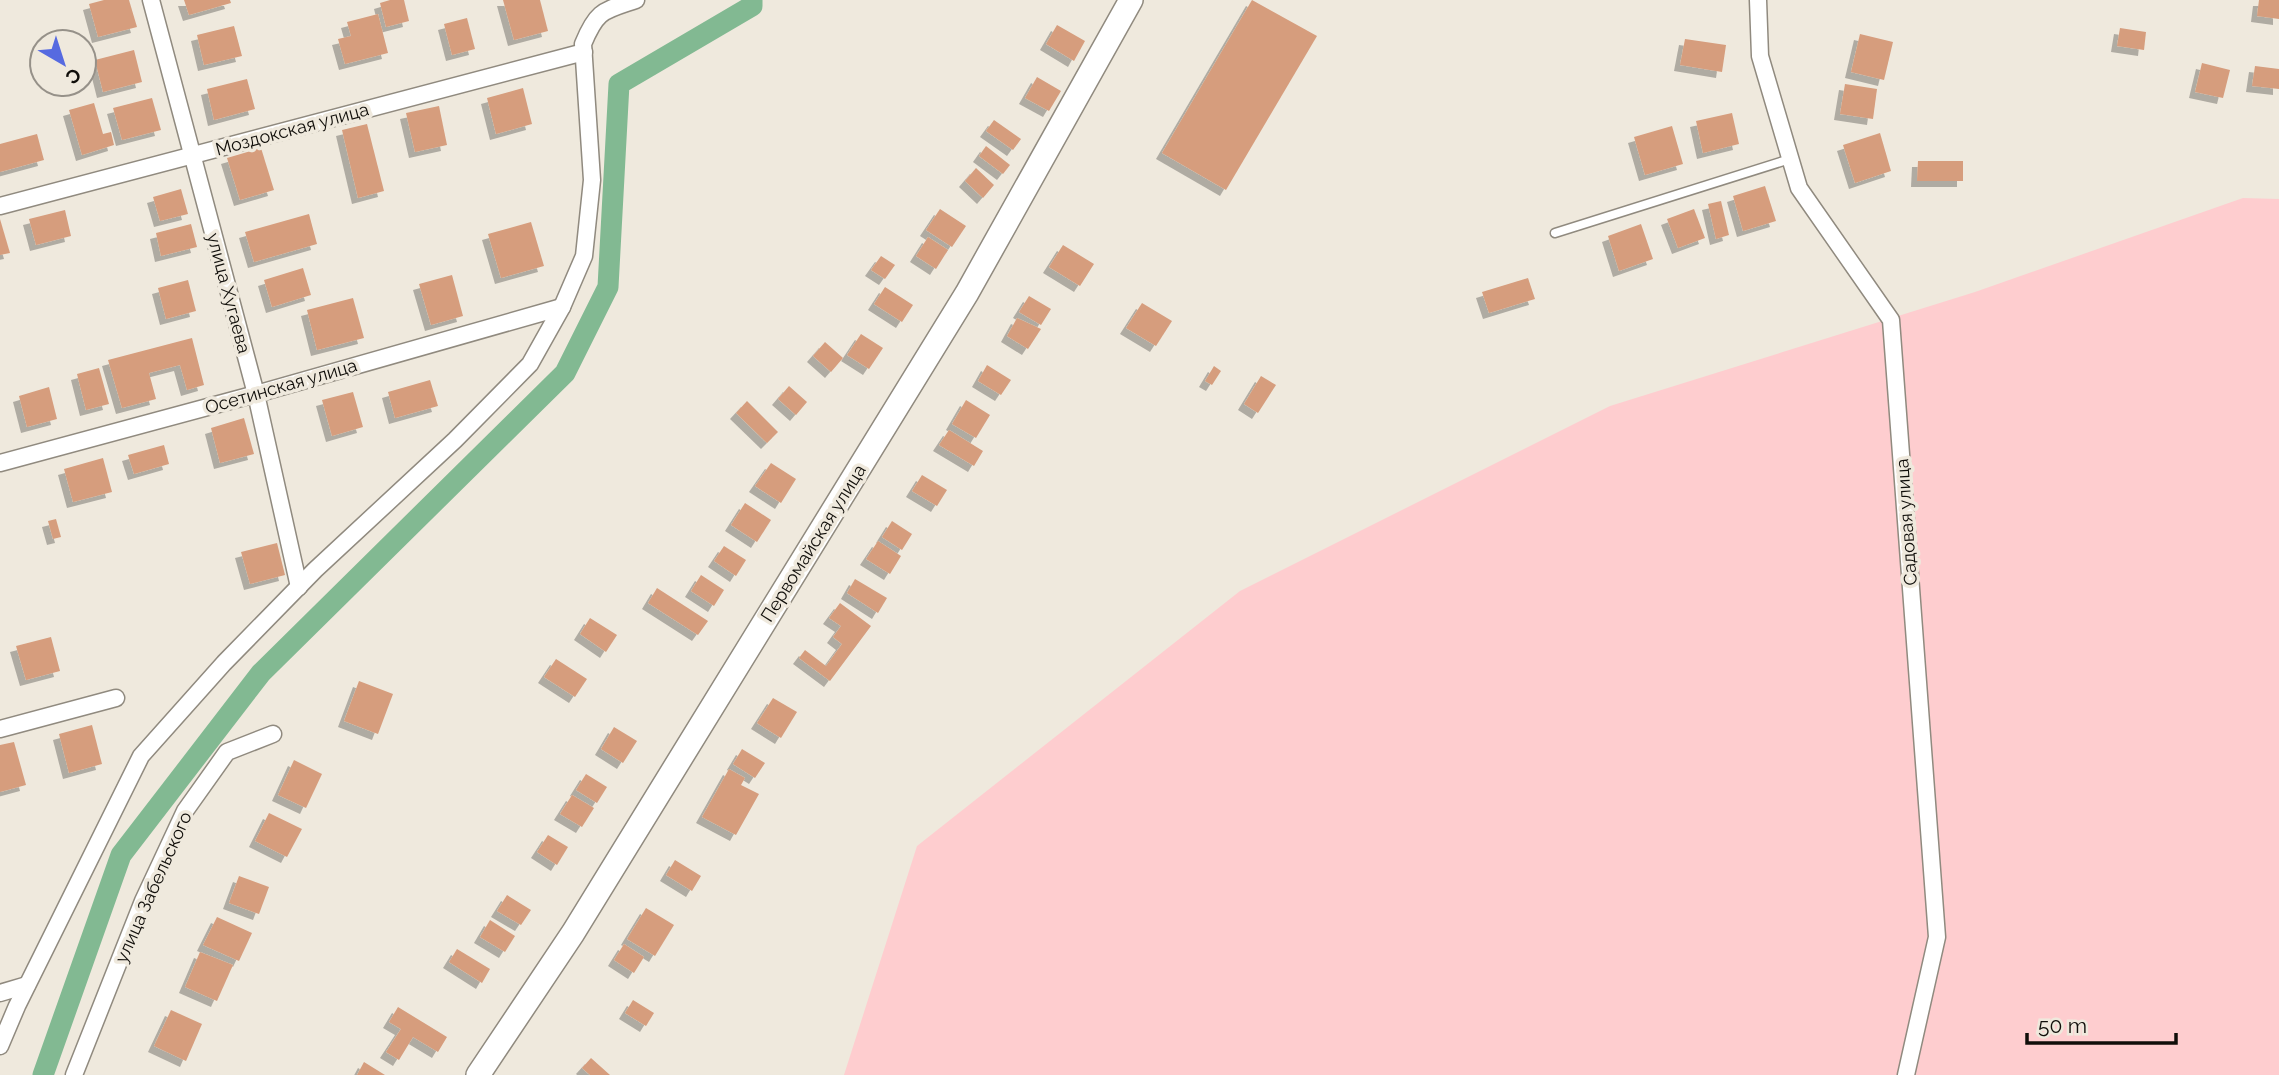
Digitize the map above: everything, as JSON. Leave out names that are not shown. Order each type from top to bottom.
[{"type":"main road","name":"Первомайская улица","points":[[478,1075],[580,921],[967,293],[1131,0]]},
{"type":"street","name":"улица Хугаева","points":[[151,0],[256,394],[299,587]]},
{"type":"street","points":[[0,1046],[27,985],[141,757],[224,663],[299,587],[455,440],[530,364],[562,307],[584,256],[592,180],[583,44],[591,26],[602,12],[636,0]]},
{"type":"street","name":"Садовая улица","points":[[1758,0],[1760,56],[1799,188],[1891,320],[1937,937],[1906,1075]]},
{"type":"street","name":"Моздокская улица","points":[[0,206],[584,52]]},
{"type":"street","name":"Осетинская улица","points":[[0,463],[562,307]]},
{"type":"street","points":[[0,729],[116,698]]},
{"type":"street","name":"улица Забельского","points":[[74,1075],[143,901],[185,811],[227,752],[272,734]]},
{"type":"street","points":[[0,993],[27,985]]},
{"type":"lane","points":[[1555,233],[1790,159]]},
{"type":"shaded area","points":[[2243,198],[2279,199],[2279,1075],[844,1075],[917,846],[1240,591],[1610,406],[1975,292]]},
{"type":"building","points":[[104,0],[129,0],[137,27],[98,37],[98,28],[96,28],[89,4]]},
{"type":"building","points":[[184,0],[230,0],[231,3],[189,15]]},
{"type":"building","points":[[404,0],[409,21],[386,27],[380,3]]},
{"type":"building","points":[[503,0],[540,0],[548,31],[514,40]]},
{"type":"building","points":[[1252,0],[1317,36],[1226,190],[1162,153]]},
{"type":"building","points":[[2259,0],[2279,0],[2279,19],[2257,16]]},
{"type":"building","points":[[378,14],[388,53],[345,64],[338,39],[351,36],[347,22]]},
{"type":"building","points":[[467,18],[475,49],[452,55],[444,24]]},
{"type":"building","points":[[1057,25],[1085,41],[1074,61],[1046,44]]},
{"type":"building","points":[[234,26],[242,56],[204,65],[197,35]]},
{"type":"building","points":[[2120,28],[2146,32],[2144,50],[2117,46]]},
{"type":"building","points":[[1860,34],[1893,42],[1884,80],[1851,72]]},
{"type":"building","points":[[1685,39],[1726,45],[1722,72],[1680,65]]},
{"type":"building","points":[[134,50],[142,82],[103,92],[98,59]]},
{"type":"building","points":[[2202,63],[2230,70],[2223,98],[2195,92]]},
{"type":"building","points":[[2255,66],[2279,69],[2279,89],[2252,86]]},
{"type":"building","points":[[1037,77],[1061,91],[1049,111],[1025,98]]},
{"type":"building","points":[[247,79],[255,109],[214,120],[207,89]]},
{"type":"building","points":[[1845,84],[1877,89],[1873,119],[1840,114]]},
{"type":"building","points":[[523,88],[532,124],[496,134],[487,98]]},
{"type":"building","points":[[152,98],[161,130],[122,140],[113,108]]},
{"type":"building","points":[[94,103],[103,134],[111,132],[114,145],[82,155],[69,110]]},
{"type":"building","points":[[439,106],[447,145],[415,152],[406,113]]},
{"type":"building","points":[[1732,113],[1739,144],[1703,153],[1696,121]]},
{"type":"building","points":[[994,120],[1021,139],[1013,150],[986,131]]},
{"type":"building","points":[[367,124],[384,191],[358,198],[342,130]]},
{"type":"building","points":[[1672,126],[1683,164],[1645,175],[1634,137]]},
{"type":"building","points":[[1880,133],[1891,171],[1855,183],[1843,145]]},
{"type":"building","points":[[37,134],[44,160],[0,172],[0,144]]},
{"type":"building","points":[[986,146],[1010,165],[1003,174],[979,156]]},
{"type":"building","points":[[261,148],[274,190],[240,200],[227,158]]},
{"type":"building","points":[[1918,161],[1963,161],[1963,181],[1917,181]]},
{"type":"building","points":[[976,168],[994,185],[983,198],[965,181]]},
{"type":"building","points":[[1765,186],[1776,221],[1743,231],[1733,196]]},
{"type":"building","points":[[181,189],[188,214],[160,221],[153,197]]},
{"type":"building","points":[[1721,201],[1729,235],[1716,239],[1708,204]]},
{"type":"building","points":[[940,209],[966,226],[952,247],[926,230]]},
{"type":"building","points":[[1694,209],[1705,238],[1678,248],[1667,219]]},
{"type":"building","points":[[65,210],[71,236],[36,245],[29,219]]},
{"type":"building","points":[[309,214],[317,244],[254,262],[245,232]]},
{"type":"building","points":[[0,219],[10,253],[0,255]]},
{"type":"building","points":[[531,222],[544,266],[501,278],[488,234]]},
{"type":"building","points":[[191,224],[197,247],[161,256],[156,233]]},
{"type":"building","points":[[1641,224],[1653,259],[1619,271],[1608,236]]},
{"type":"building","points":[[928,237],[948,250],[936,269],[916,256]]},
{"type":"building","points":[[1063,245],[1094,264],[1080,286],[1049,267]]},
{"type":"building","points":[[881,256],[895,265],[885,279],[871,270]]},
{"type":"building","points":[[303,268],[311,295],[272,307],[264,280]]},
{"type":"building","points":[[452,275],[463,316],[431,325],[419,284]]},
{"type":"building","points":[[1528,278],[1535,299],[1489,313],[1482,292]]},
{"type":"building","points":[[188,280],[196,311],[166,319],[158,288]]},
{"type":"building","points":[[885,287],[913,305],[902,322],[874,304]]},
{"type":"building","points":[[1029,296],[1051,309],[1041,325],[1019,312]]},
{"type":"building","points":[[353,298],[364,338],[317,350],[307,310]]},
{"type":"building","points":[[1142,303],[1172,321],[1156,346],[1126,328]]},
{"type":"building","points":[[1017,318],[1041,329],[1028,349],[1007,336]]},
{"type":"building","points":[[861,334],[883,348],[869,369],[847,355]]},
{"type":"building","points":[[192,338],[204,385],[187,390],[180,365],[149,373],[156,399],[122,408],[108,360]]},
{"type":"building","points":[[825,342],[843,358],[831,372],[813,356]]},
{"type":"building","points":[[987,365],[1011,380],[1001,395],[978,381]]},
{"type":"building","points":[[1214,366],[1221,371],[1212,385],[1205,381]]},
{"type":"building","points":[[99,368],[109,404],[86,410],[77,374]]},
{"type":"building","points":[[1261,376],[1276,385],[1258,413],[1244,404]]},
{"type":"building","points":[[430,380],[438,406],[395,418],[388,392]]},
{"type":"building","points":[[789,386],[807,402],[796,415],[778,399]]},
{"type":"building","points":[[49,387],[57,419],[27,427],[19,396]]},
{"type":"building","points":[[353,392],[363,427],[332,436],[322,400]]},
{"type":"building","points":[[966,400],[990,415],[976,438],[952,424]]},
{"type":"building","points":[[747,401],[778,432],[767,443],[736,413]]},
{"type":"building","points":[[244,418],[254,454],[220,463],[211,428]]},
{"type":"building","points":[[949,430],[983,451],[974,466],[939,445]]},
{"type":"building","points":[[164,445],[169,464],[134,474],[128,455]]},
{"type":"building","points":[[103,458],[112,492],[73,502],[64,469]]},
{"type":"building","points":[[771,463],[796,479],[781,503],[755,486]]},
{"type":"building","points":[[922,475],[947,490],[937,506],[912,491]]},
{"type":"building","points":[[745,503],[771,520],[757,542],[731,525]]},
{"type":"building","points":[[56,519],[61,537],[53,539],[48,521]]},
{"type":"building","points":[[892,521],[912,534],[902,550],[882,537]]},
{"type":"building","points":[[878,541],[901,556],[890,574],[866,559]]},
{"type":"building","points":[[277,543],[285,575],[250,584],[241,552]]},
{"type":"building","points":[[724,546],[746,560],[736,576],[714,561]]},
{"type":"building","points":[[701,575],[724,590],[714,606],[691,591]]},
{"type":"building","points":[[855,579],[887,598],[878,613],[847,593]]},
{"type":"building","points":[[657,588],[708,621],[698,635],[648,603]]},
{"type":"building","points":[[840,603],[871,626],[830,681],[799,658],[805,650],[826,666],[842,644],[833,637],[841,626],[829,618]]},
{"type":"building","points":[[590,618],[617,635],[606,652],[580,634]]},
{"type":"building","points":[[51,637],[60,671],[26,680],[16,646]]},
{"type":"building","points":[[556,659],[587,679],[575,697],[544,677]]},
{"type":"building","points":[[359,681],[393,694],[378,734],[344,721]]},
{"type":"building","points":[[773,698],[797,712],[781,738],[757,723]]},
{"type":"building","points":[[92,725],[102,764],[69,773],[59,734]]},
{"type":"building","points":[[614,727],[637,741],[623,763],[601,749]]},
{"type":"building","points":[[14,742],[26,785],[0,792],[0,745]]},
{"type":"building","points":[[742,749],[765,763],[755,778],[733,764]]},
{"type":"building","points":[[294,760],[322,774],[306,808],[278,795]]},
{"type":"building","points":[[729,769],[745,778],[741,785],[759,794],[736,835],[702,817]]},
{"type":"building","points":[[586,774],[607,787],[597,803],[576,790]]},
{"type":"building","points":[[572,795],[594,808],[582,827],[560,814]]},
{"type":"building","points":[[269,813],[302,829],[287,857],[255,841]]},
{"type":"building","points":[[548,835],[568,847],[557,865],[537,852]]},
{"type":"building","points":[[675,860],[701,876],[692,891],[666,875]]},
{"type":"building","points":[[239,876],[269,887],[259,914],[229,903]]},
{"type":"building","points":[[507,895],[531,910],[521,925],[497,911]]},
{"type":"building","points":[[646,908],[674,925],[655,956],[627,939]]},
{"type":"building","points":[[217,917],[252,933],[239,961],[203,945]]},
{"type":"building","points":[[490,920],[515,936],[505,952],[480,937]]},
{"type":"building","points":[[624,944],[644,957],[634,973],[614,960]]},
{"type":"building","points":[[457,949],[490,969],[482,983],[449,962]]},
{"type":"building","points":[[200,952],[233,965],[217,1001],[185,987]]},
{"type":"building","points":[[633,1000],[654,1013],[646,1026],[625,1013]]},
{"type":"building","points":[[398,1007],[447,1037],[438,1052],[413,1037],[399,1060],[386,1052],[401,1029],[389,1022]]},
{"type":"building","points":[[171,1010],[202,1024],[186,1061],[154,1046]]},
{"type":"building","points":[[591,1058],[610,1075],[590,1075],[582,1068]]},
{"type":"building","points":[[364,1062],[385,1075],[357,1075]]},
{"type":"waterway","points":[[43,1075],[121,855],[261,673],[565,373],[608,287],[619,84],[752,6],[752,0]]}]
